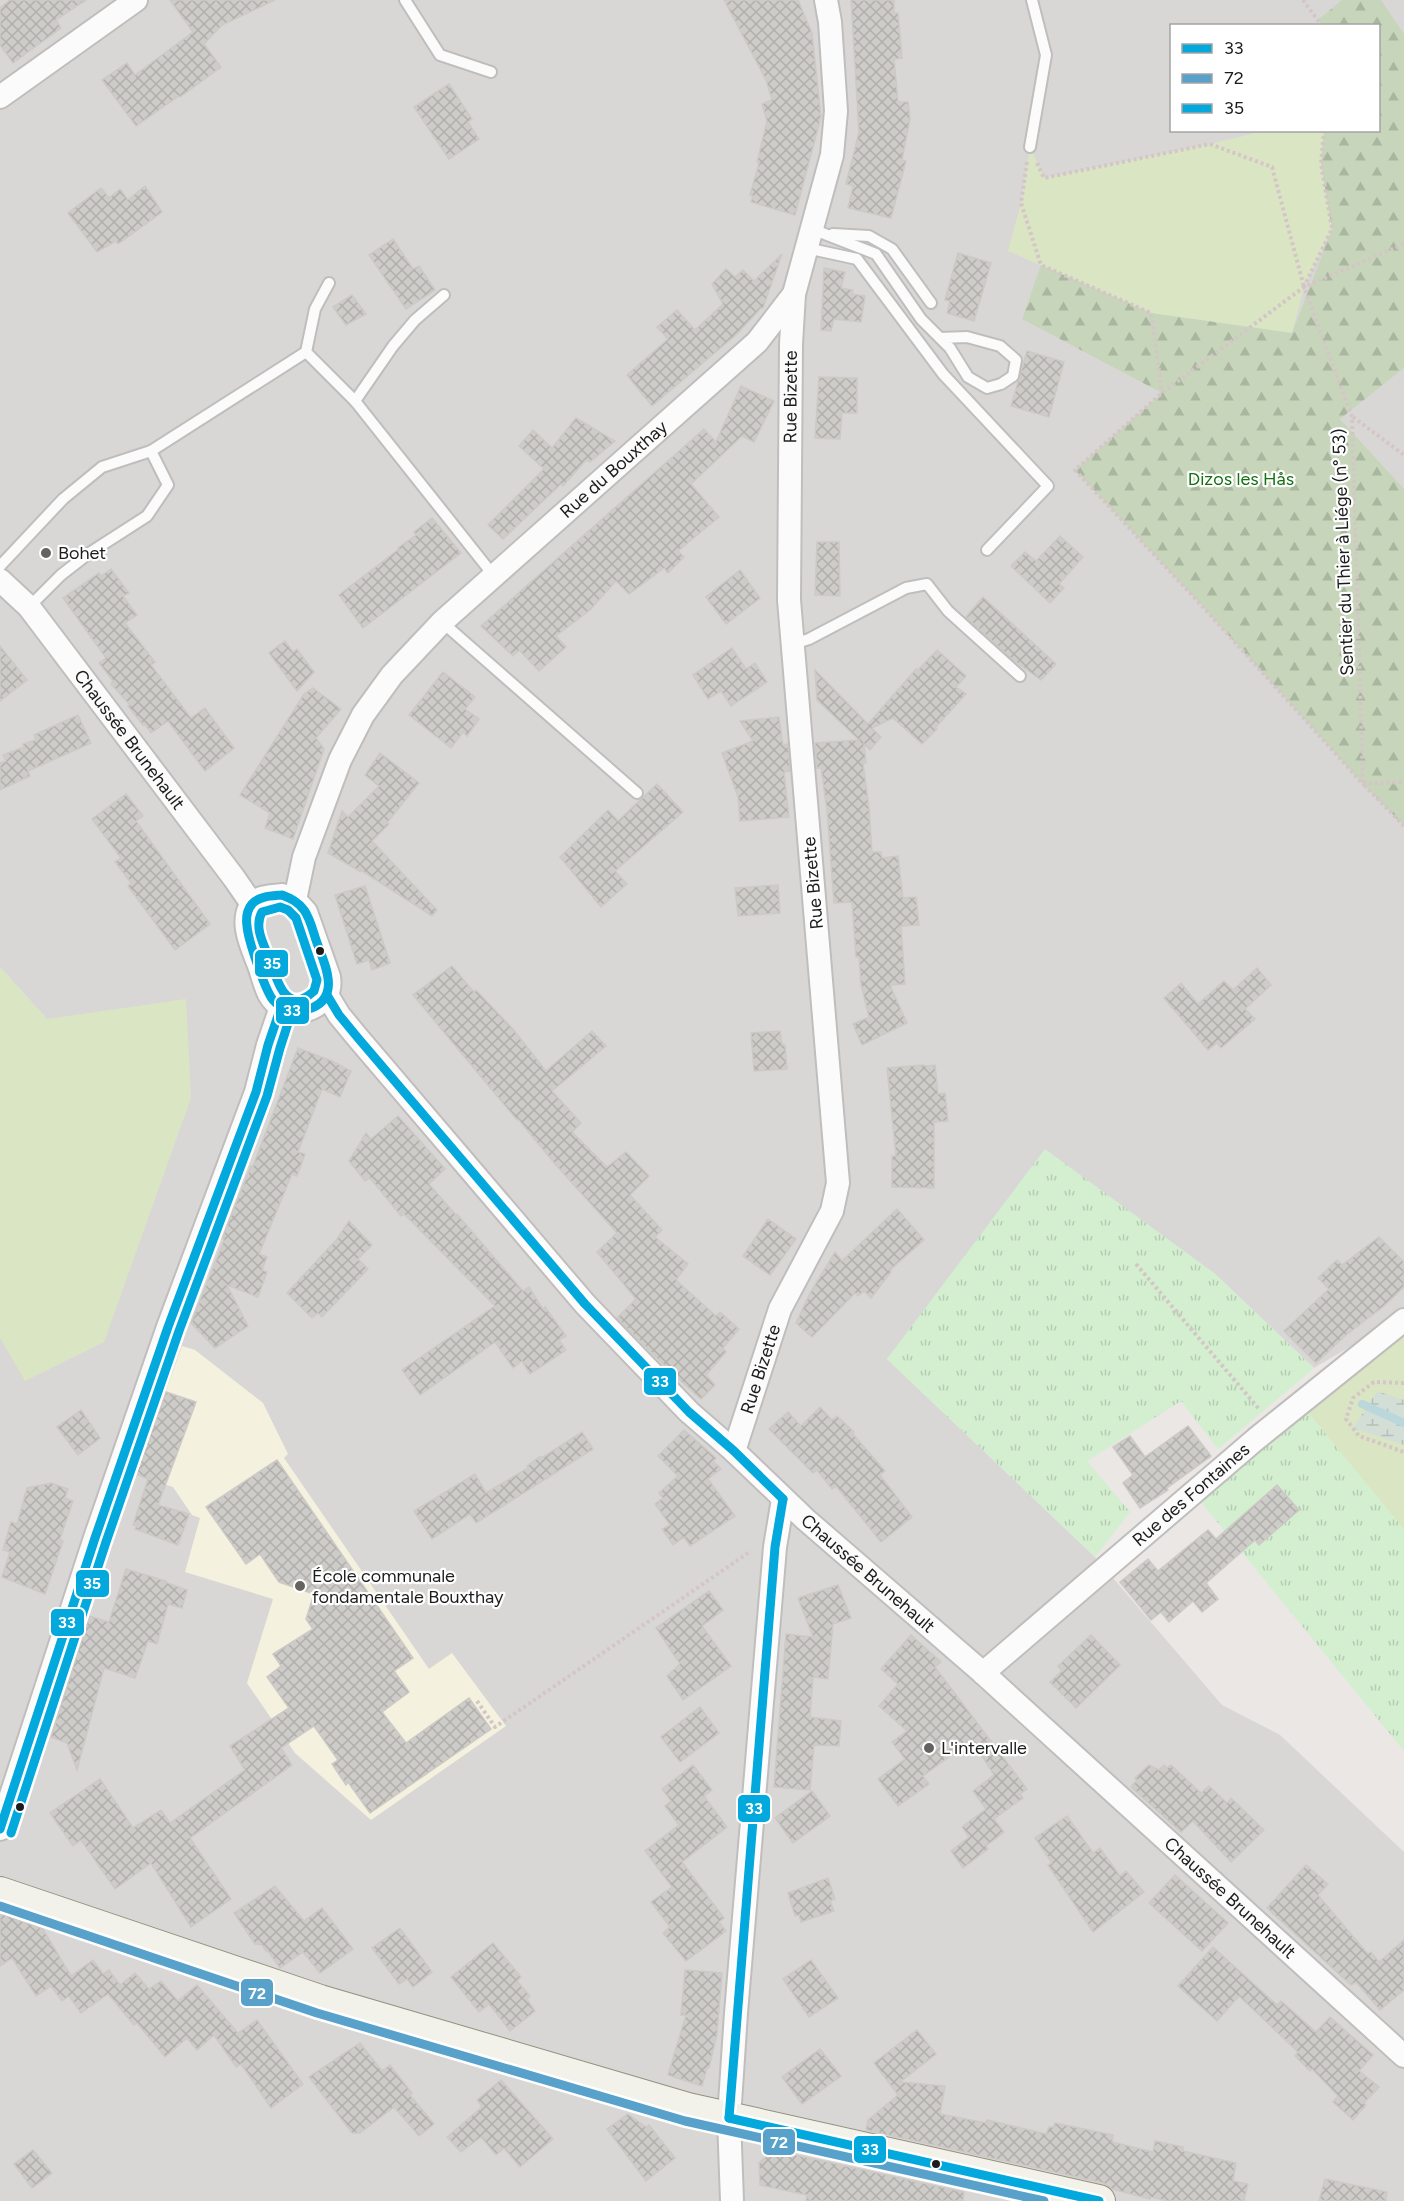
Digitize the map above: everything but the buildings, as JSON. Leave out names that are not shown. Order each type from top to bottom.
[{"type":"street","points":[[0,97],[136,0]]},
{"type":"street","name":"Rue du Bouxthay","points":[[295,900],[308,846],[340,760],[363,715],[392,675],[442,622],[757,342],[794,294],[814,237],[832,155],[836,111],[830,22],[826,0]]},
{"type":"street","name":"Rue Bizette","points":[[734,1451],[780,1309],[832,1211],[838,1183],[789,589],[791,344],[794,294]]},
{"type":"street","name":"Chaussée Brunehault","points":[[0,580],[29,607],[252,904]]},
{"type":"street","points":[[295,900],[282,895],[265,896],[252,904],[247,918],[249,939],[269,995],[281,1007],[293,1011],[306,1010],[318,1005],[327,995]]},
{"type":"street","name":"Chaussée Brunehault","points":[[295,900],[306,912],[329,977],[330,986],[327,995],[339,1015],[585,1304],[688,1412],[734,1451],[783,1499],[983,1673],[1404,2056]]},
{"type":"street","points":[[0,1829],[168,1327],[256,1092],[281,1007]]},
{"type":"street","name":"Rue des Fontaines","points":[[983,1673],[1273,1426],[1404,1320]]},
{"type":"street","points":[[732,2201],[729,2118],[736,2002],[775,1546],[783,1499]]},
{"type":"street","points":[[0,1893],[320,2001],[687,2109],[1099,2201]]},
{"type":"lane","points":[[405,0],[440,55],[491,72]]},
{"type":"lane","points":[[1030,147],[1046,55],[1032,0]]},
{"type":"lane","points":[[814,237],[869,236],[892,249],[931,303]]},
{"type":"lane","points":[[814,237],[876,254],[921,319],[940,338],[950,348],[968,377],[987,388],[1001,384],[1013,376],[1016,360],[1000,346],[967,337],[940,338]]},
{"type":"lane","points":[[814,237],[857,259],[943,374],[1048,486],[987,550]]},
{"type":"lane","points":[[0,566],[63,499],[102,467],[151,451],[306,352],[315,309],[329,283]]},
{"type":"lane","points":[[355,401],[393,346],[415,320],[444,295]]},
{"type":"lane","points":[[306,352],[355,401],[494,576]]},
{"type":"lane","points":[[29,607],[61,575],[88,554],[147,516],[168,485],[151,451]]},
{"type":"lane","points":[[793,644],[809,639],[906,588],[927,584],[948,611],[1020,676]]},
{"type":"lane","points":[[442,622],[637,793]]},
{"type":"path","points":[[1303,0],[1321,24]]},
{"type":"path","points":[[1304,287],[1332,229],[1321,164],[1324,132]]},
{"type":"path","name":"Sentier du Thier à Liége (n° 53)","points":[[1030,147],[1044,178],[1210,144],[1272,167],[1304,287],[1352,417],[1362,784]]},
{"type":"path","points":[[1030,147],[1021,203],[1041,265],[1151,313],[1162,393]]},
{"type":"path","points":[[1404,244],[1304,287],[1162,393],[1075,470],[1203,607],[1362,784],[1404,826]]},
{"type":"path","points":[[1352,417],[1404,455]]},
{"type":"path","points":[[1362,784],[1404,782]]},
{"type":"path","points":[[1136,1263],[1273,1426]]},
{"type":"path","points":[[1404,1383],[1374,1382],[1353,1398],[1346,1419],[1359,1436],[1404,1452]]},
{"type":"path","points":[[477,1701],[495,1727],[756,1548],[775,1546]]},
{"type":"shaded area","points":[[0,0],[1404,0],[1404,1315],[1314,1368],[1214,1273],[887,1359],[1095,1557],[1222,1705],[1280,1735],[1404,1852],[1404,2201],[0,2201],[0,1118],[47,1019],[0,967]]},
{"type":"shaded area","name":"École communale fondamentale Bouxthay","points":[[182,1346],[195,1350],[263,1403],[288,1454],[284,1458],[429,1669],[452,1653],[506,1726],[371,1820],[295,1753],[247,1683],[273,1599],[185,1572],[200,1518],[192,1515],[173,1487],[136,1475]]},
{"type":"green space","name":"Dizos les Hås","points":[[1342,0],[1381,0],[1404,34],[1404,368],[1340,419],[1404,489],[1404,826],[1075,470],[1162,393],[1022,319],[1041,265],[1151,313],[1292,333],[1332,229],[1321,164],[1324,132],[1380,132],[1380,24],[1321,24],[1318,20]]},
{"type":"green space","points":[[1260,132],[1324,132],[1321,164],[1332,229],[1304,287],[1292,333],[1151,313],[1008,251],[1021,203],[1030,147],[1044,178]]},
{"type":"green space","points":[[0,967],[47,1019],[186,999],[191,1098],[104,1342],[25,1381],[0,1338]]},
{"type":"green space","points":[[1045,1149],[1214,1273],[1314,1368],[1218,1449],[1181,1401],[1087,1461],[1130,1512],[1095,1557],[887,1359]]},
{"type":"green space","points":[[1404,1326],[1404,1605],[1267,1449]]},
{"type":"green space","points":[[1377,1391],[1404,1400],[1404,1445],[1353,1428]]},
{"type":"green space","points":[[1307,1411],[1404,1529],[1404,1751],[1201,1502]]},
{"type":"waterway","points":[[1362,1404],[1404,1423]]},
{"type":"transit line","name":"33","points":[[282,895],[292,899],[306,913],[326,970],[328,990],[325,998],[318,1005],[306,1010],[288,1010],[273,1000],[262,976],[248,933],[247,918],[252,904],[262,898],[282,895]]},
{"type":"transit line","name":"35","points":[[280,907],[288,910],[296,918],[317,980],[314,991],[305,998],[297,1000],[290,998],[280,987],[259,931],[262,912],[280,907]]},
{"type":"transit line","name":"33","points":[[327,995],[339,1015],[358,1038],[585,1304],[689,1412],[734,1451],[783,1499]]},
{"type":"transit line","name":"33","points":[[0,1829],[95,1538],[168,1327],[256,1092],[281,1007]]},
{"type":"transit line","name":"35","points":[[11,1833],[106,1542],[179,1331],[267,1096],[292,1011]]},
{"type":"transit line","name":"33","points":[[729,2118],[775,1547],[783,1499]]},
{"type":"transit line","name":"72","points":[[0,1906],[317,2013],[685,2121],[1044,2201]]},
{"type":"transit line","name":"33","points":[[729,2118],[1099,2201]]},
{"type":"place","name":"Bohet","points":[[46,553]]},
{"type":"place","name":"École communale fondamentale Bouxthay","points":[[300,1586]]},
{"type":"place","name":"L'intervalle","points":[[929,1748]]}]
